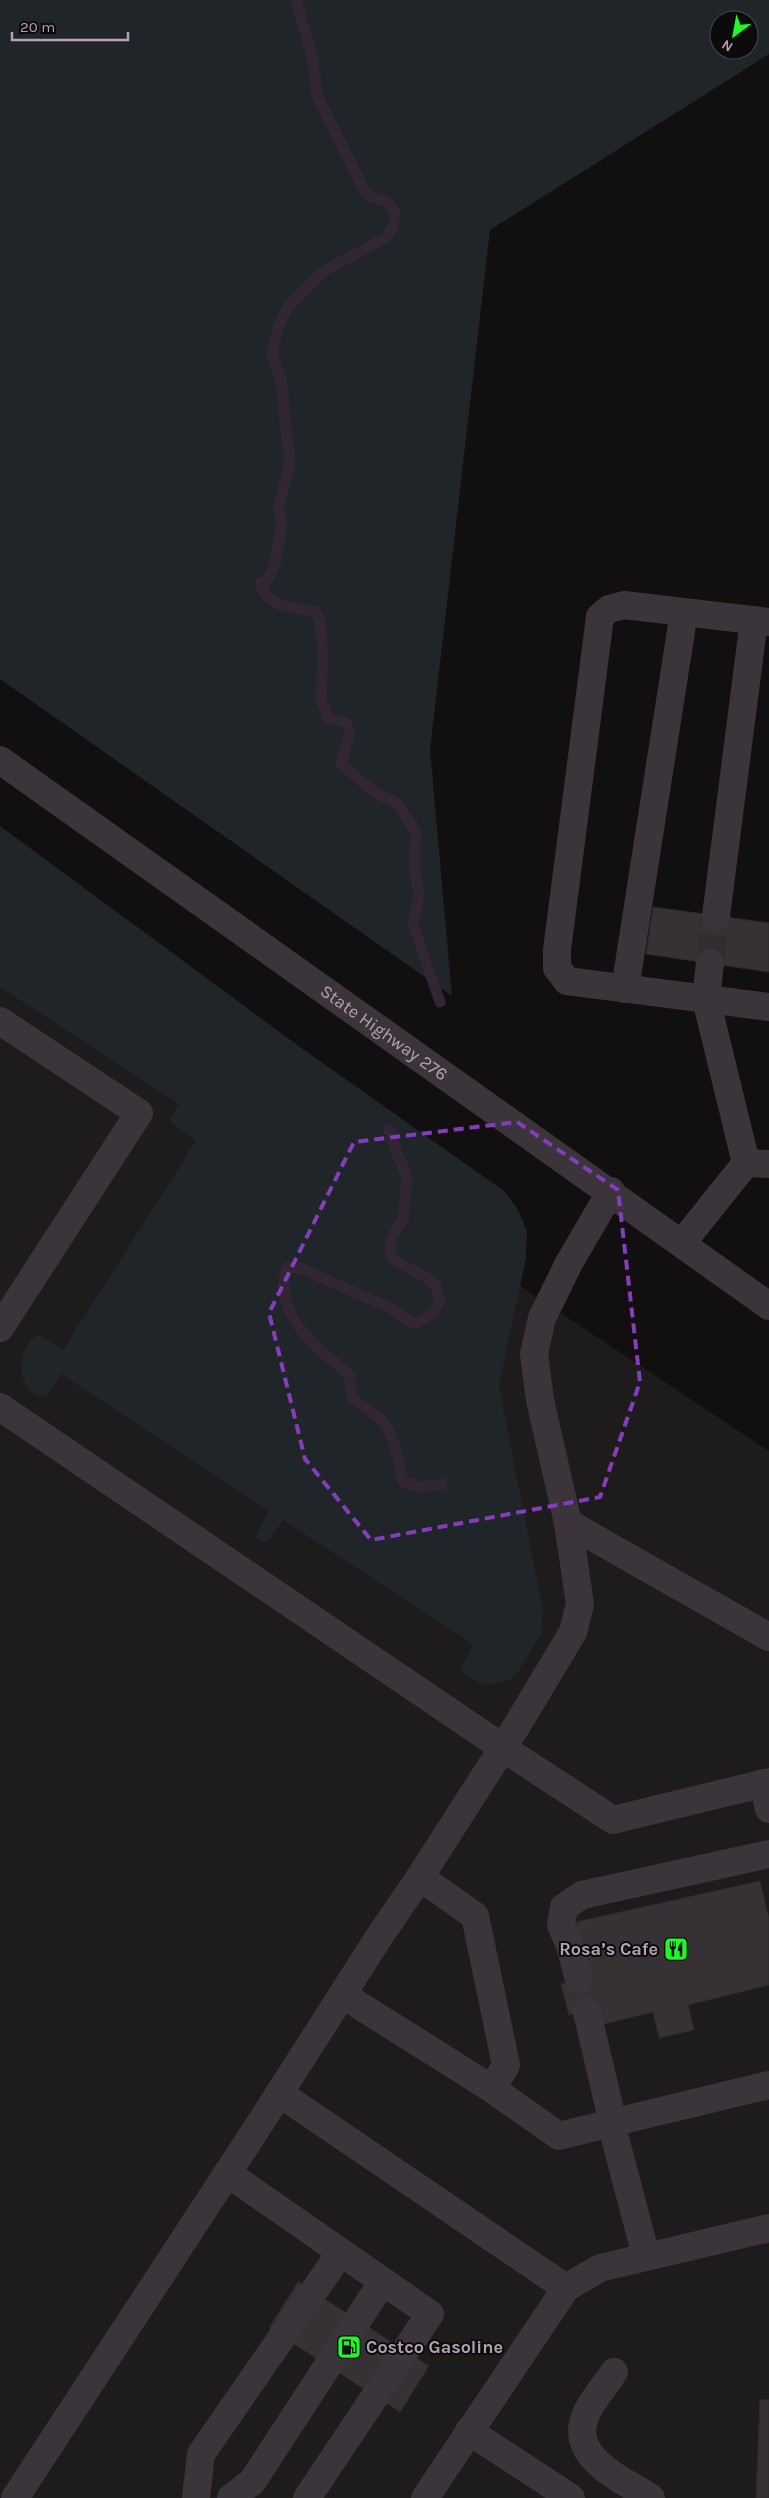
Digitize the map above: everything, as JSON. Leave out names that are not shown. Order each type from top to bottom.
[{"type":"street","points":[[716,916],[761,621],[624,605],[609,609],[600,617],[557,950],[557,968],[567,981],[769,1007]]},
{"type":"street","points":[[625,989],[684,612]]},
{"type":"street","name":"State Highway 276","points":[[0,760],[611,1191],[769,1306]]},
{"type":"street","points":[[682,1243],[758,1164],[706,999],[710,963]]},
{"type":"street","points":[[0,1021],[139,1112],[0,1328]]},
{"type":"street","points":[[15,2498],[228,2173],[381,1934],[420,1877],[503,1748],[573,1632],[580,1604],[568,1523],[540,1400],[534,1354],[542,1318],[569,1263],[611,1191]]},
{"type":"street","points":[[0,1407],[503,1748],[614,1820],[767,1791]]},
{"type":"street","points":[[568,1523],[769,1637]]},
{"type":"street","points":[[579,1980],[570,1946],[561,1925],[564,1907],[582,1895],[769,1854]]},
{"type":"street","points":[[420,1877],[475,1916],[506,2066],[492,2088]]},
{"type":"street","points":[[343,1995],[492,2088],[559,2136],[769,2085]]},
{"type":"street","points":[[587,2012],[612,2123],[646,2256]]},
{"type":"street","points":[[279,2093],[566,2288]]},
{"type":"street","points":[[228,2173],[430,2314],[308,2498]]},
{"type":"street","points":[[425,2498],[566,2288],[600,2268],[769,2228]]},
{"type":"street","points":[[196,2498],[201,2454],[341,2252]]},
{"type":"street","points":[[231,2498],[252,2482],[383,2281]]},
{"type":"street","points":[[614,2372],[588,2411],[581,2431],[584,2446],[592,2459],[652,2498]]},
{"type":"street","points":[[469,2431],[566,2497]]},
{"type":"street","points":[[0,2492],[9,2498]]},
{"type":"highlighted area","points":[[517,1122],[618,1190],[640,1382],[600,1497],[371,1540],[305,1459],[269,1313],[354,1142]]},
{"type":"shaded area","points":[[0,0],[769,0],[769,54],[490,230],[430,750],[452,996],[0,679]]},
{"type":"shaded area","points":[[0,826],[300,1047],[504,1191],[517,1208],[527,1231],[526,1258],[499,1385],[543,1611],[541,1634],[518,1672],[510,1680],[485,1685],[464,1675],[461,1669],[473,1644],[283,1520],[268,1542],[264,1543],[257,1538],[257,1533],[269,1511],[61,1374],[46,1397],[38,1396],[27,1388],[21,1366],[27,1346],[35,1336],[41,1336],[63,1350],[196,1141],[171,1123],[170,1118],[179,1104],[0,987]]},
{"type":"shaded area","points":[[0,941],[769,1451],[769,2498],[0,2498]]},
{"type":"building","points":[[653,907],[769,923],[769,972],[646,954]]},
{"type":"building","name":"Rosa’s Cafe","points":[[760,1881],[769,1918],[769,1985],[688,2005],[694,2030],[659,2038],[653,2012],[600,2025],[596,2009],[569,2015],[561,1984],[589,1977],[576,1922]]},
{"type":"building","name":"Costco Gasoline","points":[[298,2282],[429,2366],[400,2412],[269,2328]]},
{"type":"building","points":[[760,2400],[769,2400],[769,2498],[756,2498]]},
{"type":"waterway","points":[[296,0],[313,60],[317,96],[364,190],[372,197],[387,202],[395,213],[393,227],[387,237],[324,271],[289,305],[278,328],[272,353],[281,380],[290,464],[278,508],[282,523],[275,564],[268,580],[260,583],[264,592],[275,602],[289,607],[315,611],[320,622],[323,652],[321,700],[329,719],[346,723],[350,733],[341,764],[374,792],[397,803],[416,832],[414,866],[419,894],[413,924],[440,1002]]},
{"type":"waterway","points":[[389,1129],[407,1176],[403,1218],[391,1240],[390,1253],[394,1260],[429,1279],[436,1286],[440,1301],[433,1313],[415,1324],[390,1308],[300,1268],[287,1267],[284,1285],[286,1301],[300,1329],[324,1354],[350,1375],[351,1393],[354,1399],[386,1426],[396,1449],[403,1482],[421,1487],[442,1484]]},
{"type":"tunnel","points":[[710,963],[716,916]]},
{"type":"place","name":"Rosa’s Cafe","points":[[676,1949]]},
{"type":"place","name":"Costco Gasoline","points":[[349,2347]]}]
